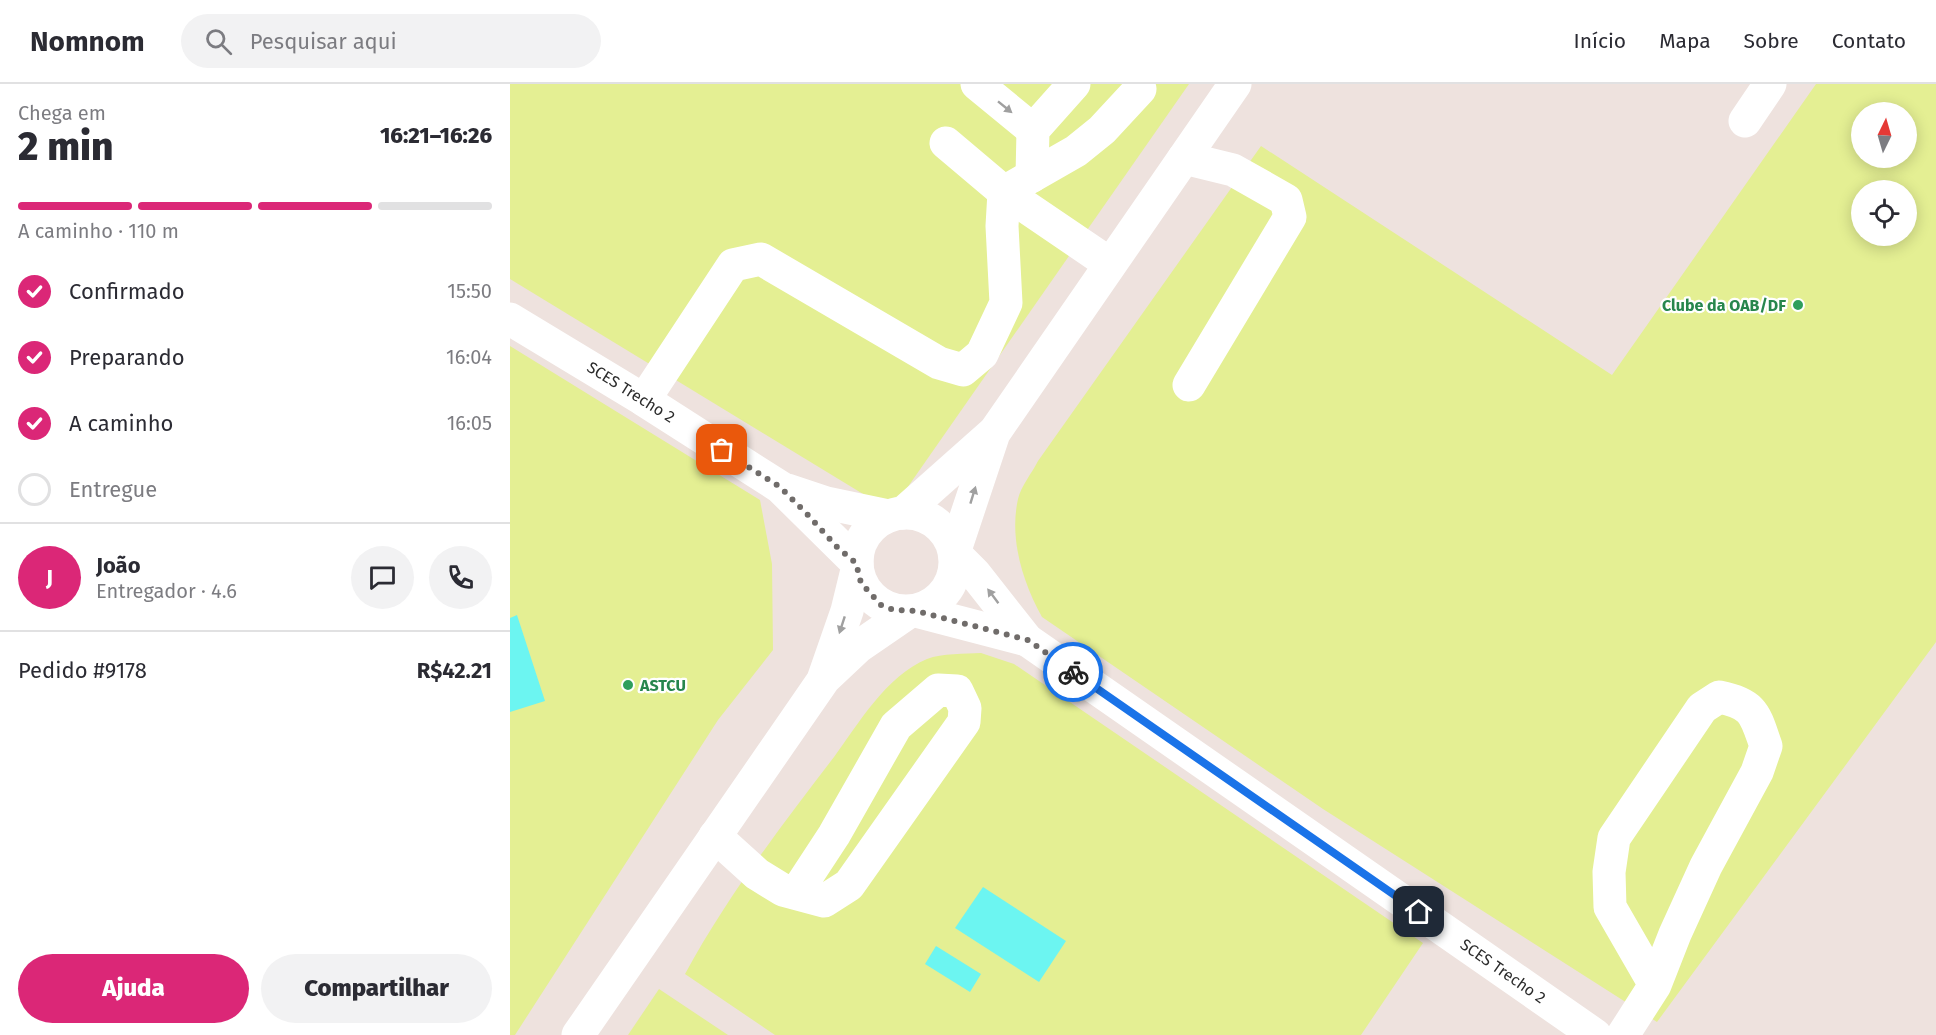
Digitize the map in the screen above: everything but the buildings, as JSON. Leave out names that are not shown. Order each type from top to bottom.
[{"type":"street","points":[[977,84],[1033,130]]},
{"type":"street","points":[[1032,176],[1033,130],[1074,84]]},
{"type":"street","points":[[824,679],[847,611],[865,534],[896,514],[994,433],[1235,84]]},
{"type":"street","points":[[1745,121],[1770,84]]},
{"type":"street","points":[[1004,192],[1077,151],[1102,130],[1140,89]]},
{"type":"street","points":[[1211,119],[1233,170]]},
{"type":"street","points":[[946,144],[1004,192],[1110,264]]},
{"type":"street","points":[[1184,158],[1233,170],[1286,200],[1290,217],[1189,385]]},
{"type":"street","points":[[644,400],[733,265],[761,259],[939,363],[963,370],[982,354],[1006,303],[1002,226],[1004,192]]},
{"type":"street","name":"SCES Trecho 2","points":[[510,319],[644,400],[780,487],[857,566]]},
{"type":"street","points":[[578,1035],[824,679],[858,648],[912,611],[930,606],[942,597],[953,577],[955,553],[994,433]]},
{"type":"street","name":"SCES Trecho 2","points":[[780,487],[826,503],[896,514]]},
{"type":"street","points":[[896,514],[921,515],[936,522],[948,534],[955,553]]},
{"type":"street","name":"SCES Trecho 2","points":[[955,553],[975,574],[1028,640],[1595,1035]]},
{"type":"street","points":[[857,566],[861,583],[881,605],[912,611]]},
{"type":"street","name":"SCES Trecho 2","points":[[912,611],[1028,640]]},
{"type":"street","points":[[715,836],[749,864],[757,874],[783,890],[800,887],[824,901],[849,885],[964,722],[965,708],[957,691],[938,690],[896,726],[800,887]]},
{"type":"street","points":[[1623,1035],[1655,985],[1706,866],[1757,772],[1766,746],[1753,711],[1740,701],[1719,697],[1702,708],[1614,838],[1609,872],[1610,907],[1655,985]]},
{"type":"green space","points":[[510,84],[1189,84],[891,511],[510,279]]},
{"type":"green space","points":[[1816,84],[1936,84],[1936,642],[1657,1022],[1323,809],[1042,617],[1035,604],[1024,575],[1017,545],[1015,530],[1019,494],[1038,461],[1261,146],[1612,375]]},
{"type":"green space","name":"ASTCU","points":[[510,346],[760,500],[772,564],[773,650],[718,720],[515,1035],[510,1035]]},
{"type":"green space","points":[[981,653],[1014,664],[1423,943],[1361,1035],[775,1035],[685,974],[701,945],[755,862],[874,702],[899,677],[927,659],[946,655]]},
{"type":"green space","points":[[659,989],[728,1035],[628,1035]]},
{"type":"water","points":[[517,615],[545,701],[510,712],[510,618]]},
{"type":"water","points":[[983,887],[1066,941],[1039,982],[955,928]]},
{"type":"water","points":[[936,946],[981,974],[970,992],[925,964]]},
{"type":"way so far","points":[[722,450],[780,487],[819,525],[838,548],[856,563],[861,583],[869,595],[881,605],[894,610],[916,611],[1028,640],[1073,672]]},
{"type":"place","name":"Clube da OAB/DF","points":[[1798,305]]},
{"type":"place","name":"ASTCU","points":[[628,685]]},
{"type":"route","points":[[1073,672],[1419,912]]}]
